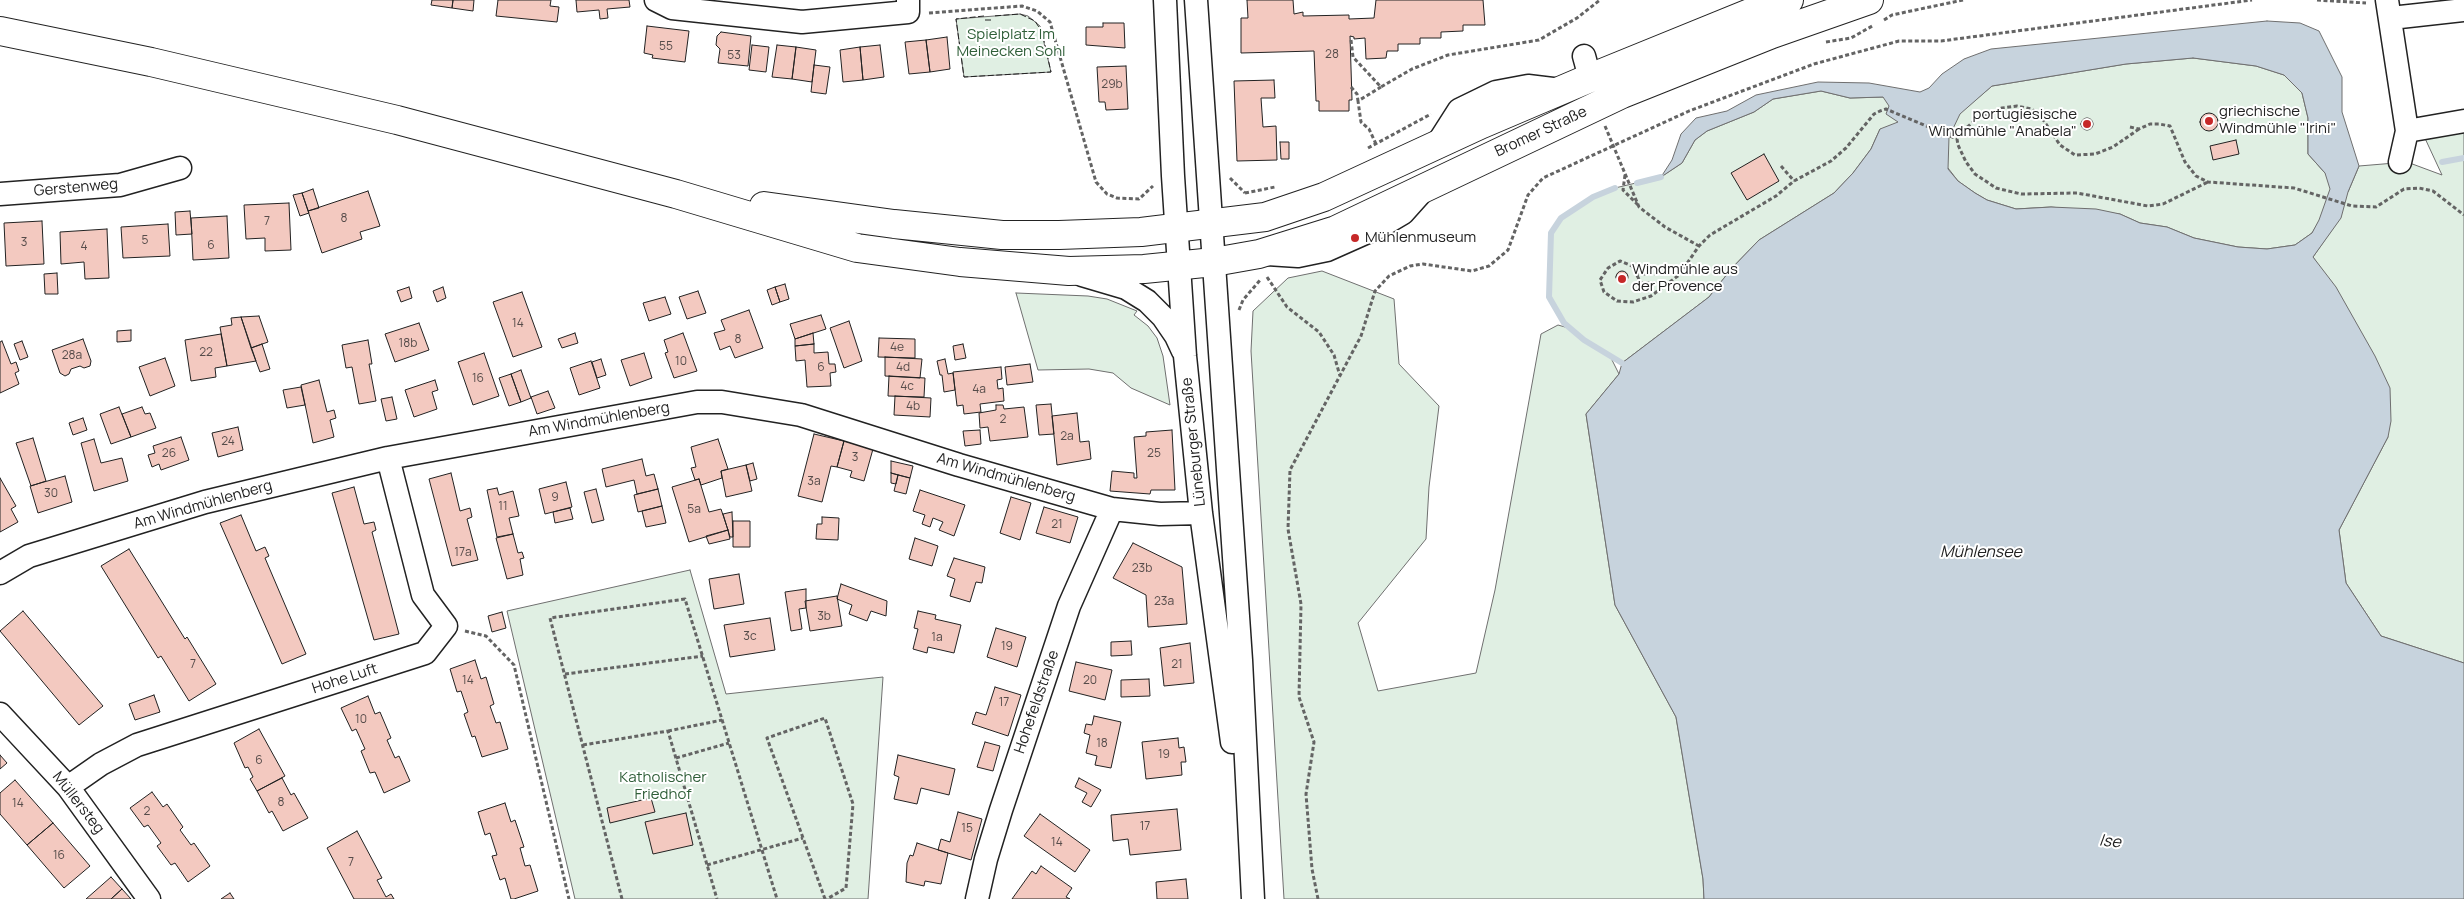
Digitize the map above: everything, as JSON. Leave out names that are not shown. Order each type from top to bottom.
[{"type":"main road","name":"Bromer Straße","points":[[676,194],[894,224],[1002,235],[1059,235],[1178,229],[1265,217],[1315,200],[1561,90],[1586,67],[1789,0]]},
{"type":"main road","name":"Bromer Straße","points":[[676,194],[858,248],[960,262],[1069,271],[1180,266],[1214,262],[1259,254],[1336,230],[1622,94],[1772,34],[1869,0]]},
{"type":"main road","points":[[0,31],[274,90],[676,194]]},
{"type":"street","points":[[656,0],[672,8],[802,22],[908,6]]},
{"type":"street","name":"Lüneburger Straße","points":[[1165,0],[1163,186],[1178,229],[1185,356],[1201,513],[1252,890]]},
{"type":"street","name":"Lüneburger Straße","points":[[1196,0],[1213,225],[1241,660],[1252,890]]},
{"type":"street","points":[[2400,162],[2407,131],[2389,9],[2464,10]]},
{"type":"street","points":[[2407,131],[2464,121]]},
{"type":"street","name":"Gerstenweg","points":[[0,194],[120,185],[180,168]]},
{"type":"street","points":[[1069,271],[1126,288],[1147,301],[1163,317],[1176,336],[1185,356]]},
{"type":"street","name":"Am Windmühlenberg","points":[[0,573],[30,556],[205,502],[388,458],[698,402],[722,402],[801,415],[959,465],[1112,509],[1160,514],[1201,513]]},
{"type":"street","points":[[388,458],[423,595],[446,626]]},
{"type":"street","name":"Hohefeldstraße","points":[[977,899],[986,859],[1001,810],[1069,606],[1112,509]]},
{"type":"street","name":"Hohe Luft","points":[[68,786],[101,764],[137,745],[425,653],[446,626]]},
{"type":"street","name":"Müllersteg","points":[[0,714],[68,786],[149,899]]},
{"type":"path","points":[[1358,101],[1412,69],[1448,55],[1539,40],[1577,18],[1600,0]]},
{"type":"path","points":[[1318,899],[1312,869],[1306,794],[1314,742],[1299,697],[1301,604],[1288,530],[1290,470],[1360,336],[1374,291],[1389,276],[1410,266],[1422,264],[1472,271],[1489,266],[1508,250],[1528,196],[1543,178],[1688,111],[1814,64],[1899,41],[1941,41],[2252,0]]},
{"type":"path","points":[[2317,0],[2368,3],[2389,9]]},
{"type":"path","points":[[908,6],[933,13],[1022,6],[1037,11],[1050,22],[1096,182],[1107,194],[1117,198],[1139,199],[1163,186]]},
{"type":"path","points":[[1351,40],[1352,56],[1381,87]]},
{"type":"path","points":[[1351,87],[1357,94],[1361,122],[1369,129],[1376,144]]},
{"type":"path","points":[[2208,182],[2163,204],[2148,206],[2077,193],[2021,194],[1996,188],[1975,174],[1960,151],[1958,140],[1961,133],[1976,119],[2002,108],[2017,106],[2032,109],[2044,121],[2060,145],[2075,155],[2096,154],[2113,147],[2139,129],[2150,124],[2170,126],[2185,162],[2196,176],[2208,182],[2294,188],[2321,198],[2352,206],[2376,207],[2404,189],[2419,188],[2433,191],[2464,215]]},
{"type":"path","points":[[1662,286],[1655,283],[1641,283],[1634,274],[1632,266],[1626,262],[1615,262],[1602,274],[1604,292],[1617,301],[1633,302],[1651,296],[1679,275],[1699,246],[1717,230],[1776,196],[1794,181],[1831,161],[1846,148],[1874,114],[1886,109],[1958,140]]},
{"type":"path","points":[[1603,122],[1639,207]]},
{"type":"path","points":[[2130,127],[2139,129]]},
{"type":"path","points":[[1781,166],[1794,181]]},
{"type":"path","points":[[1625,174],[1623,190],[1639,207],[1665,227],[1699,246]]},
{"type":"path","points":[[1231,180],[1245,194]]},
{"type":"path","points":[[1634,274],[1655,274]]},
{"type":"path","points":[[1243,300],[1257,282],[1266,276],[1287,307],[1319,332],[1334,355],[1340,376]]},
{"type":"path","points":[[622,899],[550,618],[685,599],[777,899]]},
{"type":"path","points":[[446,626],[486,636],[514,665],[569,899]]},
{"type":"path","points":[[565,674],[703,656]]},
{"type":"path","points":[[825,718],[852,804],[846,888],[826,899],[767,738],[825,718]]},
{"type":"path","points":[[583,745],[722,720]]},
{"type":"path","points":[[668,731],[717,899]]},
{"type":"path","points":[[676,758],[729,743]]},
{"type":"path","points":[[707,865],[803,838]]},
{"type":"green space","name":"Spielplatz Im Meinecken Sohl","points":[[1020,14],[1028,16],[1040,26],[1051,72],[964,77],[956,19]]},
{"type":"green space","points":[[2193,58],[2256,66],[2284,75],[2302,93],[2308,118],[2308,154],[2325,173],[2348,192],[2359,166],[2407,162],[2442,175],[2423,134],[2464,125],[2464,663],[2381,636],[2346,583],[2339,530],[2388,437],[2321,269],[2313,257],[2340,218],[2320,220],[2312,233],[2295,245],[2267,249],[2238,247],[2194,238],[2167,227],[2140,223],[2120,214],[2051,207],[2016,209],[1987,200],[1975,193],[1958,181],[1948,168],[1880,129],[1871,149],[1853,173],[1834,193],[1759,240],[1732,268],[1709,297],[1622,363],[1610,356],[1619,374],[1586,414],[1615,605],[1676,717],[1703,879],[1704,899],[1284,899],[1251,351],[1253,311],[1288,278],[1322,271],[1394,299],[1399,364],[1439,406],[1429,487],[1426,539],[1358,623],[1378,691],[1476,673],[1495,590],[1541,334],[1558,325],[1572,329],[1564,323],[1549,297],[1551,233],[1561,218],[1593,197],[1615,188],[1661,177],[1682,163],[1695,140],[1707,131],[1754,112],[1773,99],[1821,91],[1850,98],[1884,97],[1960,113],[1992,86],[2126,64]]},
{"type":"green space","points":[[1016,293],[1088,296],[1107,299],[1137,311],[1134,315],[1148,326],[1157,338],[1163,356],[1170,405],[1131,388],[1113,373],[1089,369],[1038,370]]},
{"type":"green space","name":"Katholischer Friedhof","points":[[690,570],[726,694],[883,677],[868,899],[575,899],[507,611]]},
{"type":"water","name":"Mühlensee","points":[[2267,21],[2300,23],[2319,31],[2342,77],[2342,112],[2359,166],[2348,192],[2341,218],[2313,257],[2336,287],[2375,356],[2390,388],[2391,421],[2388,437],[2339,530],[2346,583],[2381,636],[2464,663],[2464,899],[1704,899],[1703,879],[1676,717],[1615,605],[1586,414],[1619,374],[1622,363],[1709,297],[1732,268],[1759,240],[1834,193],[1853,173],[1871,149],[1880,129],[1898,122],[1886,114],[1889,106],[1883,97],[1850,98],[1821,91],[1773,99],[1754,112],[1707,131],[1695,140],[1682,163],[1661,177],[1672,160],[1681,134],[1696,118],[1727,111],[1756,95],[1818,82],[1869,83],[1920,92],[1929,88],[1942,74],[1964,59],[1991,49]],"holes":[[[2193,58],[2256,66],[2284,75],[2302,93],[2308,118],[2308,154],[2325,173],[2330,189],[2319,220],[2312,233],[2295,245],[2267,249],[2238,247],[2194,238],[2167,227],[2140,223],[2120,214],[2096,209],[2051,207],[2016,209],[1987,200],[1975,193],[1958,181],[1948,169],[1949,137],[1960,114],[1992,86],[2126,64]]]},
{"type":"building","points":[[432,0],[453,0],[452,8],[431,5]]},
{"type":"building","points":[[453,0],[474,0],[473,11],[452,8]]},
{"type":"building","points":[[498,0],[551,0],[550,6],[559,7],[557,22],[496,16]]},
{"type":"building","points":[[576,0],[629,0],[630,7],[607,9],[608,18],[600,19],[599,10],[577,12]]},
{"type":"building","points":[[1247,0],[1293,0],[1294,14],[1303,12],[1303,16],[1349,15],[1349,19],[1374,18],[1376,0],[1483,0],[1485,25],[1463,25],[1463,31],[1441,32],[1441,38],[1420,38],[1420,44],[1398,44],[1398,51],[1387,51],[1386,58],[1366,59],[1365,38],[1354,39],[1354,37],[1350,36],[1352,100],[1349,100],[1349,111],[1319,111],[1319,101],[1316,101],[1314,51],[1241,53],[1241,18],[1248,18]]},
{"type":"building","points":[[1103,23],[1124,23],[1125,48],[1086,45],[1086,27],[1103,27]]},
{"type":"building","points":[[647,26],[689,31],[685,62],[652,58],[653,55],[644,53]]},
{"type":"building","points":[[721,32],[751,36],[748,66],[718,63],[720,49],[716,45],[717,36]]},
{"type":"building","points":[[947,37],[950,69],[930,72],[926,40]]},
{"type":"building","points":[[926,40],[930,72],[909,74],[905,42]]},
{"type":"building","points":[[752,45],[769,47],[766,72],[749,70]]},
{"type":"building","points":[[777,45],[796,47],[792,79],[772,77]]},
{"type":"building","points":[[880,45],[884,77],[863,80],[860,47]]},
{"type":"building","points":[[796,47],[816,50],[812,82],[792,79]]},
{"type":"building","points":[[860,47],[863,80],[843,82],[840,50]]},
{"type":"building","points":[[814,65],[830,67],[826,94],[811,92]]},
{"type":"building","points":[[1126,66],[1128,109],[1106,110],[1105,102],[1099,102],[1097,67]]},
{"type":"building","points":[[1274,80],[1275,98],[1261,98],[1263,127],[1276,126],[1277,160],[1237,161],[1234,81]]},
{"type":"building","name":"griechische Windmühle \"Irini\"","points":[[2209,113],[2215,116],[2218,122],[2215,128],[2209,131],[2203,128],[2200,122],[2203,116]]},
{"type":"building","name":"portugiesische Windmühle \"Anabela\"","points":[[2089,118],[2092,119],[2092,129],[2085,130],[2082,129],[2081,122],[2082,119]]},
{"type":"building","points":[[2236,140],[2239,154],[2213,160],[2210,146]]},
{"type":"building","points":[[1280,142],[1289,142],[1289,159],[1281,159]]},
{"type":"building","points":[[1764,154],[1779,181],[1747,200],[1731,173]]},
{"type":"building","points":[[313,189],[319,208],[308,211],[302,193]]},
{"type":"building","points":[[368,191],[380,226],[360,232],[362,239],[322,253],[308,211]]},
{"type":"building","points":[[302,193],[309,213],[300,216],[293,195]]},
{"type":"building","points":[[289,203],[291,250],[265,251],[265,238],[246,239],[244,205]]},
{"type":"building","points":[[190,211],[192,234],[176,235],[175,212]]},
{"type":"building","points":[[227,216],[229,258],[193,260],[191,218]]},
{"type":"building","points":[[42,221],[44,264],[6,266],[4,223]]},
{"type":"building","points":[[168,224],[170,256],[123,258],[121,227]]},
{"type":"building","points":[[107,229],[109,278],[85,279],[84,262],[61,264],[60,232]]},
{"type":"building","name":"Windmühle aus der Provence","points":[[1620,271],[1624,271],[1628,277],[1624,283],[1620,283],[1616,279],[1616,275]]},
{"type":"building","points":[[57,273],[58,294],[45,294],[44,274]]},
{"type":"building","points":[[785,284],[789,299],[780,302],[775,287]]},
{"type":"building","points":[[409,287],[412,298],[401,302],[397,291]]},
{"type":"building","points":[[443,287],[446,298],[437,302],[433,291]]},
{"type":"building","points":[[775,287],[780,302],[772,305],[767,290]]},
{"type":"building","points":[[698,291],[706,313],[687,319],[679,297]]},
{"type":"building","points":[[522,292],[542,347],[513,357],[493,302]]},
{"type":"building","points":[[665,297],[671,314],[649,321],[643,303]]},
{"type":"building","points":[[749,310],[763,348],[735,358],[730,346],[720,350],[714,333],[725,330],[721,320]]},
{"type":"building","points":[[821,315],[826,329],[795,339],[790,324]]},
{"type":"building","points":[[259,316],[268,342],[251,348],[241,317]]},
{"type":"building","points":[[241,317],[256,361],[227,366],[220,327],[232,325],[231,318]]},
{"type":"building","points":[[849,321],[862,361],[844,368],[830,328]]},
{"type":"building","points":[[419,323],[429,350],[395,362],[385,334]]},
{"type":"building","points":[[131,330],[131,341],[117,342],[117,331]]},
{"type":"building","points":[[575,333],[578,343],[562,348],[558,339]]},
{"type":"building","points":[[683,333],[697,371],[674,378],[665,353],[668,352],[664,340]]},
{"type":"building","points":[[813,333],[814,344],[795,346],[795,339]]},
{"type":"building","points":[[221,334],[227,366],[215,368],[216,377],[191,381],[185,340]]},
{"type":"building","points":[[879,338],[915,339],[915,358],[878,357]]},
{"type":"building","points":[[83,339],[91,361],[90,366],[84,368],[80,366],[71,369],[69,374],[65,376],[60,373],[52,350]]},
{"type":"building","points":[[368,340],[372,364],[369,364],[376,401],[359,404],[352,367],[346,368],[342,345]]},
{"type":"building","points":[[2,341],[11,364],[16,362],[19,371],[15,373],[19,384],[0,393],[0,342]]},
{"type":"building","points":[[22,341],[28,357],[20,360],[14,344]]},
{"type":"building","points":[[262,344],[270,369],[260,372],[251,348]]},
{"type":"building","points":[[814,344],[814,353],[828,352],[829,364],[835,364],[836,372],[830,373],[831,386],[807,387],[805,360],[796,361],[795,346]]},
{"type":"building","points":[[963,344],[966,358],[955,360],[953,346]]},
{"type":"building","points":[[484,353],[499,396],[473,405],[458,362]]},
{"type":"building","points":[[644,353],[652,378],[630,386],[621,360]]},
{"type":"building","points":[[885,357],[922,359],[920,378],[885,376]]},
{"type":"building","points":[[165,358],[175,386],[150,396],[139,367]]},
{"type":"building","points":[[601,359],[606,375],[597,378],[592,362]]},
{"type":"building","points":[[945,359],[948,374],[953,373],[955,390],[944,392],[942,375],[940,375],[937,361]]},
{"type":"building","points":[[591,361],[600,388],[579,395],[570,368]]},
{"type":"building","points":[[1030,364],[1033,382],[1007,385],[1005,367]]},
{"type":"building","points":[[1001,367],[1002,379],[997,380],[998,389],[1003,388],[1004,401],[980,404],[981,412],[964,414],[963,405],[957,406],[953,372]]},
{"type":"building","points":[[521,370],[531,398],[521,402],[511,374]]},
{"type":"building","points":[[511,374],[521,402],[509,406],[499,378]]},
{"type":"building","points":[[889,376],[925,378],[924,397],[888,396]]},
{"type":"building","points":[[319,380],[327,412],[334,410],[336,418],[330,420],[334,437],[313,443],[301,385]]},
{"type":"building","points":[[435,380],[438,390],[432,392],[437,409],[414,417],[405,390]]},
{"type":"building","points":[[301,387],[305,405],[287,408],[283,390]]},
{"type":"building","points":[[548,391],[555,408],[537,414],[531,397]]},
{"type":"building","points":[[895,396],[931,398],[930,417],[894,415]]},
{"type":"building","points":[[392,397],[397,419],[386,421],[381,399]]},
{"type":"building","points":[[1051,404],[1054,434],[1039,435],[1036,405]]},
{"type":"building","points":[[996,405],[1003,405],[1004,409],[1024,407],[1028,437],[990,441],[988,427],[980,428],[979,413],[996,410]]},
{"type":"building","points":[[119,407],[131,437],[111,444],[100,414]]},
{"type":"building","points":[[142,407],[145,414],[150,413],[156,428],[131,437],[122,414]]},
{"type":"building","points":[[1077,413],[1080,442],[1089,441],[1091,459],[1057,465],[1052,416]]},
{"type":"building","points":[[83,418],[87,430],[73,435],[69,423]]},
{"type":"building","points":[[238,427],[243,450],[218,457],[212,433]]},
{"type":"building","points":[[980,430],[981,444],[965,446],[963,431]]},
{"type":"building","points":[[1172,430],[1175,490],[1151,490],[1150,494],[1110,491],[1112,471],[1134,473],[1134,478],[1137,478],[1134,437],[1146,436],[1146,432]]},
{"type":"building","points":[[814,434],[844,441],[837,467],[831,466],[822,502],[798,496]]},
{"type":"building","points":[[181,437],[189,460],[161,470],[159,464],[152,467],[148,455],[155,453],[153,446]]},
{"type":"building","points":[[33,438],[46,481],[31,486],[16,443]]},
{"type":"building","points":[[94,439],[101,463],[122,458],[128,481],[94,491],[81,443]]},
{"type":"building","points":[[718,439],[728,469],[721,471],[722,478],[701,485],[699,479],[695,480],[691,468],[696,467],[691,447]]},
{"type":"building","points":[[844,441],[873,449],[864,481],[850,477],[852,471],[837,467]]},
{"type":"building","points":[[642,459],[646,476],[654,474],[658,489],[637,494],[634,480],[606,487],[602,469]]},
{"type":"building","points":[[891,461],[913,466],[910,478],[891,473]]},
{"type":"building","points":[[753,463],[757,479],[750,481],[746,465]]},
{"type":"building","points":[[746,465],[752,491],[726,497],[721,471]]},
{"type":"building","points":[[451,473],[460,511],[470,508],[472,517],[467,519],[478,560],[452,566],[429,479]]},
{"type":"building","points":[[891,473],[898,475],[896,484],[891,483]]},
{"type":"building","points":[[898,475],[910,478],[906,494],[894,491]]},
{"type":"building","points":[[65,476],[72,502],[38,513],[30,486]]},
{"type":"building","points":[[0,478],[16,506],[11,509],[18,522],[0,532]]},
{"type":"building","points":[[699,479],[709,512],[721,509],[728,530],[689,542],[672,487]]},
{"type":"building","points":[[566,482],[572,507],[545,514],[539,489]]},
{"type":"building","points":[[354,487],[364,524],[374,522],[376,530],[372,532],[399,634],[374,640],[332,493]]},
{"type":"building","points":[[497,488],[499,495],[513,491],[519,516],[509,518],[513,534],[497,537],[487,490]]},
{"type":"building","points":[[596,489],[604,520],[592,523],[584,492]]},
{"type":"building","points":[[658,489],[662,506],[638,512],[634,495]]},
{"type":"building","points":[[920,490],[965,505],[954,536],[939,530],[943,522],[933,518],[930,527],[922,524],[925,515],[913,511]]},
{"type":"building","points":[[1011,497],[1031,503],[1020,540],[1000,533]]},
{"type":"building","points":[[662,506],[666,523],[646,527],[642,511]]},
{"type":"building","points":[[1044,507],[1078,517],[1070,543],[1036,533]]},
{"type":"building","points":[[570,508],[573,519],[555,523],[553,512]]},
{"type":"building","points":[[732,512],[733,537],[730,537],[723,514]]},
{"type":"building","points":[[241,515],[256,551],[265,547],[269,556],[265,558],[306,654],[282,664],[220,523]]},
{"type":"building","points":[[822,517],[839,518],[838,540],[816,539],[817,524],[822,524]]},
{"type":"building","points":[[733,521],[750,521],[750,547],[733,547]]},
{"type":"building","points":[[728,530],[730,539],[709,544],[706,536]]},
{"type":"building","points":[[513,534],[518,553],[522,552],[524,558],[520,559],[523,575],[507,579],[496,538]]},
{"type":"building","points":[[915,538],[938,546],[932,566],[909,559]]},
{"type":"building","points":[[1133,543],[1182,567],[1187,624],[1148,627],[1146,595],[1113,578]]},
{"type":"building","points":[[129,549],[185,639],[187,637],[216,684],[189,701],[161,656],[158,658],[101,566]]},
{"type":"building","points":[[954,558],[985,567],[982,583],[976,582],[970,602],[950,596],[955,579],[947,576]]},
{"type":"building","points":[[739,574],[744,604],[714,609],[709,579]]},
{"type":"building","points":[[841,584],[887,601],[886,616],[871,611],[867,621],[849,614],[852,605],[837,599]]},
{"type":"building","points":[[806,589],[806,608],[799,609],[802,629],[791,631],[785,592]]},
{"type":"building","points":[[837,596],[842,626],[810,631],[805,601]]},
{"type":"building","points":[[23,611],[103,706],[79,725],[0,631]]},
{"type":"building","points":[[918,611],[936,615],[935,619],[961,625],[954,653],[928,647],[927,653],[913,649],[918,629],[914,628]]},
{"type":"building","points":[[502,612],[506,628],[492,632],[488,616]]},
{"type":"building","points":[[770,618],[775,650],[730,657],[724,625]]},
{"type":"building","points":[[996,628],[1026,637],[1017,667],[987,657]]},
{"type":"building","points":[[1131,641],[1132,655],[1111,656],[1111,642]]},
{"type":"building","points":[[1190,643],[1194,683],[1164,686],[1160,648]]},
{"type":"building","points":[[475,660],[481,679],[486,677],[494,704],[490,706],[496,723],[500,722],[508,749],[482,757],[475,736],[472,737],[464,714],[468,712],[461,691],[457,692],[450,669]]},
{"type":"building","points":[[1076,662],[1112,670],[1105,700],[1069,691]]},
{"type":"building","points":[[1149,679],[1150,696],[1121,697],[1121,680]]},
{"type":"building","points":[[995,687],[1021,695],[1008,736],[972,724],[976,712],[986,715]]},
{"type":"building","points":[[154,695],[160,712],[135,720],[129,704]]},
{"type":"building","points":[[368,696],[375,714],[380,712],[391,738],[387,740],[395,758],[399,756],[410,781],[384,793],[375,772],[370,773],[361,751],[365,749],[356,729],[352,731],[341,708]]},
{"type":"building","points":[[1094,716],[1121,722],[1111,768],[1095,765],[1097,756],[1086,753],[1090,735],[1084,733],[1086,724],[1092,725]]},
{"type":"building","points":[[259,729],[285,776],[257,791],[250,779],[253,777],[248,767],[245,768],[234,743]]},
{"type":"building","points":[[1178,738],[1179,748],[1184,747],[1186,762],[1181,762],[1182,775],[1146,779],[1142,742]]},
{"type":"building","points":[[985,742],[1000,746],[993,771],[977,767]]},
{"type":"building","points":[[0,755],[7,763],[0,769]]},
{"type":"building","points":[[898,755],[955,769],[949,795],[921,788],[917,804],[894,799],[899,777],[894,775]]},
{"type":"building","points":[[282,778],[291,795],[294,793],[308,818],[283,831],[272,811],[269,813],[257,791]]},
{"type":"building","points":[[1079,778],[1101,790],[1091,807],[1082,802],[1087,793],[1075,787]]},
{"type":"building","points":[[15,780],[53,823],[27,845],[0,814],[0,793]]},
{"type":"building","points":[[152,792],[163,807],[167,804],[183,827],[180,830],[191,845],[194,843],[210,866],[188,882],[175,863],[171,865],[157,846],[161,843],[148,825],[144,827],[130,808]]},
{"type":"building","points":[[651,798],[655,812],[610,823],[607,808]]},
{"type":"building","points":[[505,803],[511,822],[515,820],[524,847],[520,848],[525,866],[530,865],[538,891],[514,899],[511,899],[505,878],[500,880],[492,856],[497,855],[490,833],[485,835],[478,812]]},
{"type":"building","points":[[1177,809],[1181,850],[1130,855],[1128,839],[1113,841],[1111,815]]},
{"type":"building","points":[[958,812],[982,819],[971,860],[938,850],[941,839],[950,842]]},
{"type":"building","points":[[686,813],[693,845],[653,854],[645,822]]},
{"type":"building","points":[[1040,814],[1090,850],[1075,872],[1024,836]]},
{"type":"building","points":[[53,823],[90,866],[64,888],[27,845]]},
{"type":"building","points":[[357,831],[382,878],[377,880],[386,897],[391,894],[394,899],[354,899],[327,848]]},
{"type":"building","points":[[917,843],[948,853],[941,884],[925,881],[924,886],[906,882],[907,863],[910,855],[913,856]]},
{"type":"building","points":[[1041,866],[1072,888],[1066,897],[1070,899],[1012,899],[1032,871],[1036,874]]},
{"type":"building","points":[[111,877],[122,889],[111,899],[86,899]]},
{"type":"building","points":[[1186,879],[1188,899],[1157,899],[1156,882]]},
{"type":"building","points":[[122,889],[131,899],[111,899]]},
{"type":"building","points":[[230,893],[234,899],[221,899]]},
{"type":"waterway","points":[[2442,162],[2464,158]]},
{"type":"waterway","points":[[1637,183],[1661,177]]},
{"type":"waterway","points":[[1615,188],[1593,197],[1561,218],[1551,233],[1549,297],[1564,323],[1584,340],[1622,363]]},
{"type":"fence","points":[[984,16],[956,19],[964,77],[1051,72],[1042,32],[1035,21],[1020,14],[993,16]]},
{"type":"fence","points":[[985,20],[993,20]]},
{"type":"place","name":"griechische Windmühle \"Irini\"","points":[[2209,121]]},
{"type":"place","name":"portugiesische Windmühle \"Anabela\"","points":[[2087,124]]},
{"type":"place","name":"Mühlenmuseum","points":[[1355,238]]},
{"type":"place","name":"Windmühle aus der Provence","points":[[1622,279]]},
{"type":"water label","name":"Ise","points":[[2110,842]]}]
